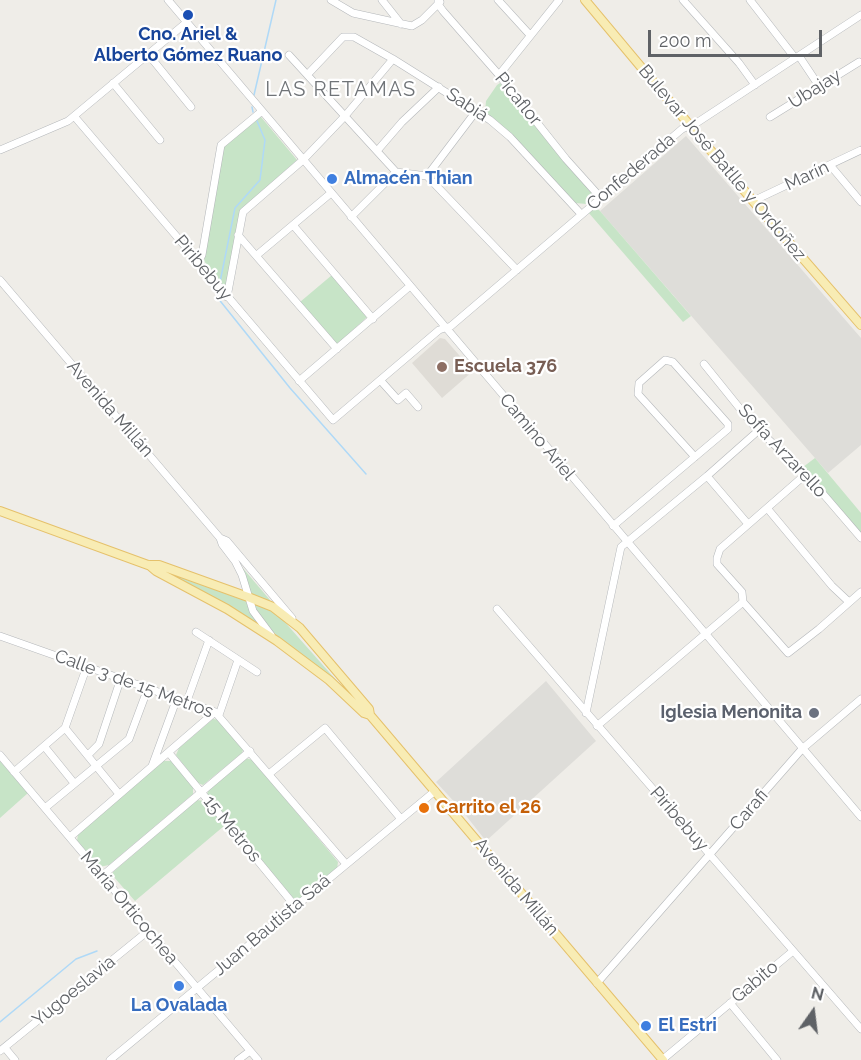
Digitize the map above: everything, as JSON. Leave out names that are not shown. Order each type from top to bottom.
[{"type":"main road","name":"Bulevar José Batlle y Ordóñez","points":[[585,0],[753,201],[861,325]]},
{"type":"main road","points":[[0,511],[148,565],[227,609],[277,641]]},
{"type":"main road","points":[[148,565],[159,565],[248,597],[273,608],[300,628]]},
{"type":"main road","name":"Avenida Millán","points":[[300,628],[369,709],[370,715]]},
{"type":"main road","name":"Avenida Millán","points":[[277,641],[329,680],[364,713],[370,715],[662,1060]]},
{"type":"street","name":"Camino Ariel","points":[[168,0],[861,817]]},
{"type":"street","points":[[331,0],[353,13],[412,26],[417,25],[439,1]]},
{"type":"street","points":[[382,0],[401,24]]},
{"type":"street","points":[[498,0],[530,35]]},
{"type":"street","points":[[499,75],[559,0]]},
{"type":"street","points":[[683,0],[739,63],[755,85]]},
{"type":"street","points":[[750,0],[819,86]]},
{"type":"street","name":"Picaflor","points":[[439,1],[566,159],[601,198]]},
{"type":"street","name":"Confederada","points":[[333,420],[439,330],[451,326],[682,129],[755,85],[861,15]]},
{"type":"street","points":[[0,150],[74,116],[187,22]]},
{"type":"street","name":"Sabiá","points":[[308,74],[343,37],[354,37],[393,58],[477,110],[510,137],[581,214]]},
{"type":"street","points":[[148,54],[191,107]]},
{"type":"street","points":[[289,56],[396,172],[427,176],[517,270]]},
{"type":"street","points":[[227,297],[245,209],[303,160],[345,116],[393,58]]},
{"type":"street","name":"Ubajay","points":[[770,117],[859,62]]},
{"type":"street","points":[[113,83],[160,140]]},
{"type":"street","points":[[377,151],[402,122],[439,87]]},
{"type":"street","points":[[427,176],[477,110]]},
{"type":"street","points":[[198,262],[202,255],[220,145],[262,111]]},
{"type":"street","name":"Piribebuy","points":[[74,116],[333,420]]},
{"type":"street","name":"Marín","points":[[753,201],[861,150]]},
{"type":"street","points":[[830,165],[861,202]]},
{"type":"street","points":[[351,217],[396,172]]},
{"type":"street","points":[[257,255],[332,193]]},
{"type":"street","points":[[293,225],[373,319]]},
{"type":"street","points":[[238,235],[337,349]]},
{"type":"street","name":"Avenida Millán","points":[[0,280],[220,538],[242,575],[253,611],[277,641]]},
{"type":"street","points":[[299,381],[410,286]]},
{"type":"street","points":[[613,526],[695,457],[728,429],[728,424],[674,362],[665,360],[639,383],[638,394],[695,457]]},
{"type":"street","name":"Sofía Arzarello","points":[[704,364],[759,430],[806,474],[861,538]]},
{"type":"street","points":[[381,381],[398,400],[406,393],[418,407]]},
{"type":"street","points":[[586,713],[621,548],[759,430]]},
{"type":"street","points":[[806,474],[720,549],[717,564],[742,592],[743,602],[788,653],[819,630],[861,592]]},
{"type":"street","points":[[707,476],[748,524]]},
{"type":"street","points":[[767,508],[832,586],[849,602]]},
{"type":"street","name":"Avenida Millán","points":[[220,538],[227,541],[300,628]]},
{"type":"street","points":[[597,726],[743,602]]},
{"type":"street","name":"Piribebuy","points":[[497,609],[861,1029]]},
{"type":"street","points":[[196,632],[257,672]]},
{"type":"street","name":"Calle 3 de 15 Metros","points":[[0,636],[217,713],[346,864]]},
{"type":"street","points":[[187,701],[208,640]]},
{"type":"street","points":[[70,837],[217,713],[238,660]]},
{"type":"street","points":[[14,772],[66,728],[87,666]]},
{"type":"street","points":[[88,755],[99,744],[121,678]]},
{"type":"street","points":[[45,808],[129,739],[147,688]]},
{"type":"street","points":[[151,768],[177,698]]},
{"type":"street","name":"Carafi","points":[[597,983],[802,749],[861,699]]},
{"type":"street","points":[[66,728],[119,795]]},
{"type":"street","points":[[269,774],[325,728],[401,819]]},
{"type":"street","points":[[44,746],[74,783]]},
{"type":"street","points":[[102,876],[250,751]]},
{"type":"street","name":"15 Metros","points":[[169,753],[295,906]]},
{"type":"street","name":"María Orticochea","points":[[0,755],[258,1060]]},
{"type":"street","name":"Juan Bautista Saá","points":[[110,1060],[435,791]]},
{"type":"street","name":"Yugoeslavia","points":[[2,1050],[148,931]]},
{"type":"street","name":"Gabito","points":[[662,1060],[792,951]]},
{"type":"street","points":[[730,1003],[777,1060]]},
{"type":"street","points":[[2,1050],[15,1060]]},
{"type":"street","points":[[238,1060],[250,1050]]},
{"type":"shaded area","points":[[686,136],[861,338],[861,445],[828,473],[600,211]]},
{"type":"shaded area","name":"Escuela 376","points":[[440,338],[445,339],[473,371],[442,398],[412,363]]},
{"type":"shaded area","points":[[546,681],[596,741],[486,841],[436,782]]},
{"type":"green space","points":[[500,83],[592,192],[594,195],[587,204],[575,203],[504,128],[485,112],[486,101]]},
{"type":"green space","points":[[258,117],[261,117],[297,160],[240,211],[227,283],[224,286],[204,261],[222,148]]},
{"type":"green space","points":[[595,206],[691,316],[683,322],[588,212]]},
{"type":"green space","points":[[332,275],[367,317],[338,344],[335,344],[300,302]]},
{"type":"green space","points":[[815,458],[861,513],[861,535],[803,467]]},
{"type":"green space","points":[[241,566],[270,600],[268,603],[250,596]]},
{"type":"green space","points":[[162,571],[246,601],[250,612],[260,626],[227,604]]},
{"type":"green space","points":[[252,603],[270,610],[283,620],[344,689],[269,629],[257,614]]},
{"type":"green space","points":[[213,719],[220,720],[243,750],[203,785],[198,783],[176,755],[179,748]]},
{"type":"green space","points":[[245,758],[253,760],[338,862],[337,869],[299,899],[294,899],[207,795],[208,791]]},
{"type":"green space","points":[[0,761],[28,793],[0,818]]},
{"type":"green space","points":[[163,761],[172,761],[193,787],[193,794],[109,865],[99,867],[77,841],[78,834]]},
{"type":"green space","points":[[197,800],[204,801],[224,826],[135,901],[113,876],[113,872]]},
{"type":"waterway","points":[[254,95],[276,0]]},
{"type":"waterway","points":[[252,107],[253,112]]},
{"type":"waterway","points":[[220,282],[235,208],[260,180],[265,140],[257,121]]},
{"type":"waterway","points":[[217,293],[217,297],[290,388],[366,474]]},
{"type":"waterway","points":[[0,1022],[76,959],[97,951]]},
{"type":"place","name":"Cno. Ariel & Alberto Gómez Ruano","points":[[188,15]]},
{"type":"place","name":"Almacén Thian","points":[[332,179]]},
{"type":"place","name":"Escuela 376","points":[[442,367]]},
{"type":"place","name":"Iglesia Menonita","points":[[814,713]]},
{"type":"place","name":"Carrito el 26","points":[[424,808]]},
{"type":"place","name":"La Ovalada","points":[[179,986]]},
{"type":"place","name":"El Estri","points":[[646,1026]]},
{"type":"district","name":"LAS RETAMAS","points":[[341,90]]}]
